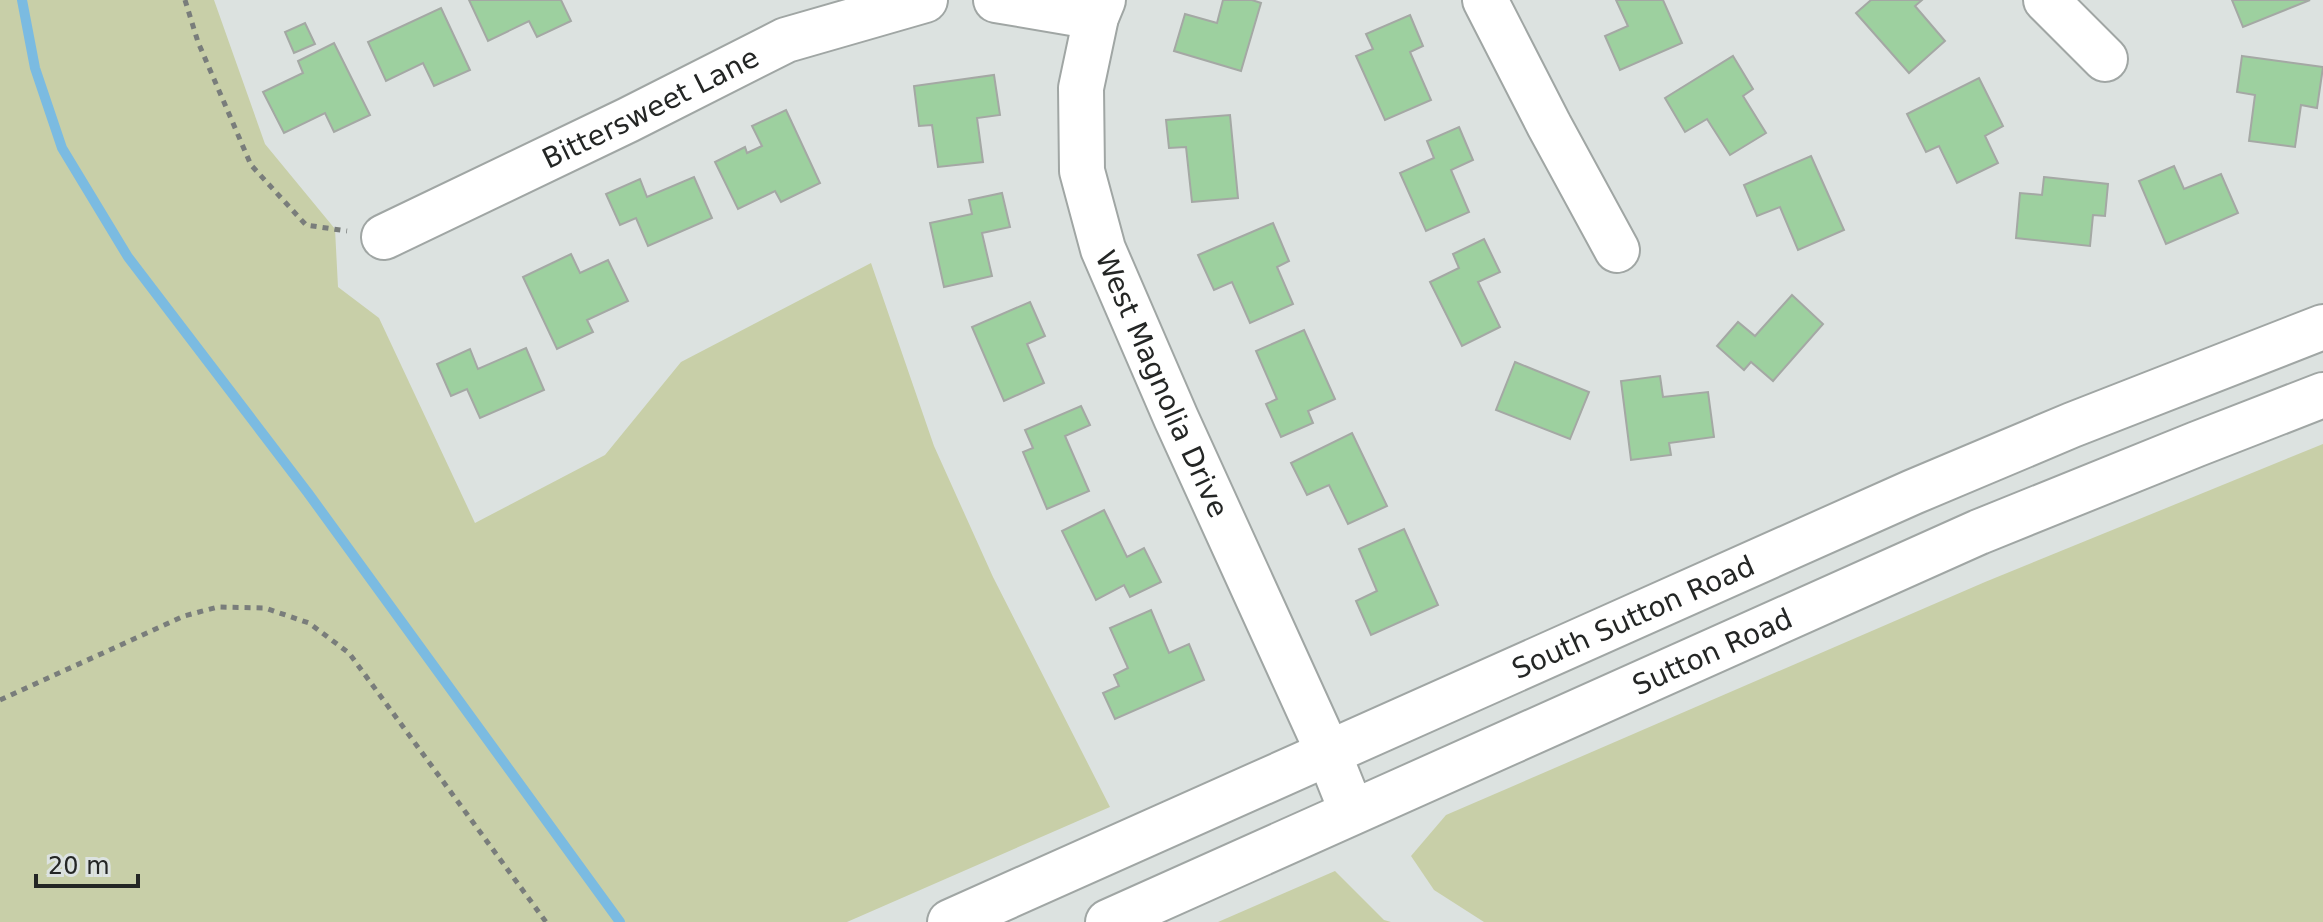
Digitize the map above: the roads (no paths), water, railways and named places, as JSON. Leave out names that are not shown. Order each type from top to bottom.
[{"type":"main road","name":"Bittersweet Lane","points":[[384,237],[786,40],[925,0]]},
{"type":"main road","points":[[996,0],[1100,8]]},
{"type":"main road","points":[[1485,0],[1617,250]]},
{"type":"main road","points":[[2046,0],[2105,59]]},
{"type":"main road","name":"West Magnolia Drive","points":[[1100,8],[1081,88],[1082,171],[1103,249],[1352,812]]},
{"type":"main road","name":"South Sutton Road","points":[[950,922],[1913,492],[2072,425],[2323,327]]},
{"type":"main road","name":"Sutton Road","points":[[1108,922],[1979,532],[2323,395]]},
{"type":"waterway","points":[[22,0],[35,68],[62,148],[128,257],[308,493],[620,922]]}]
